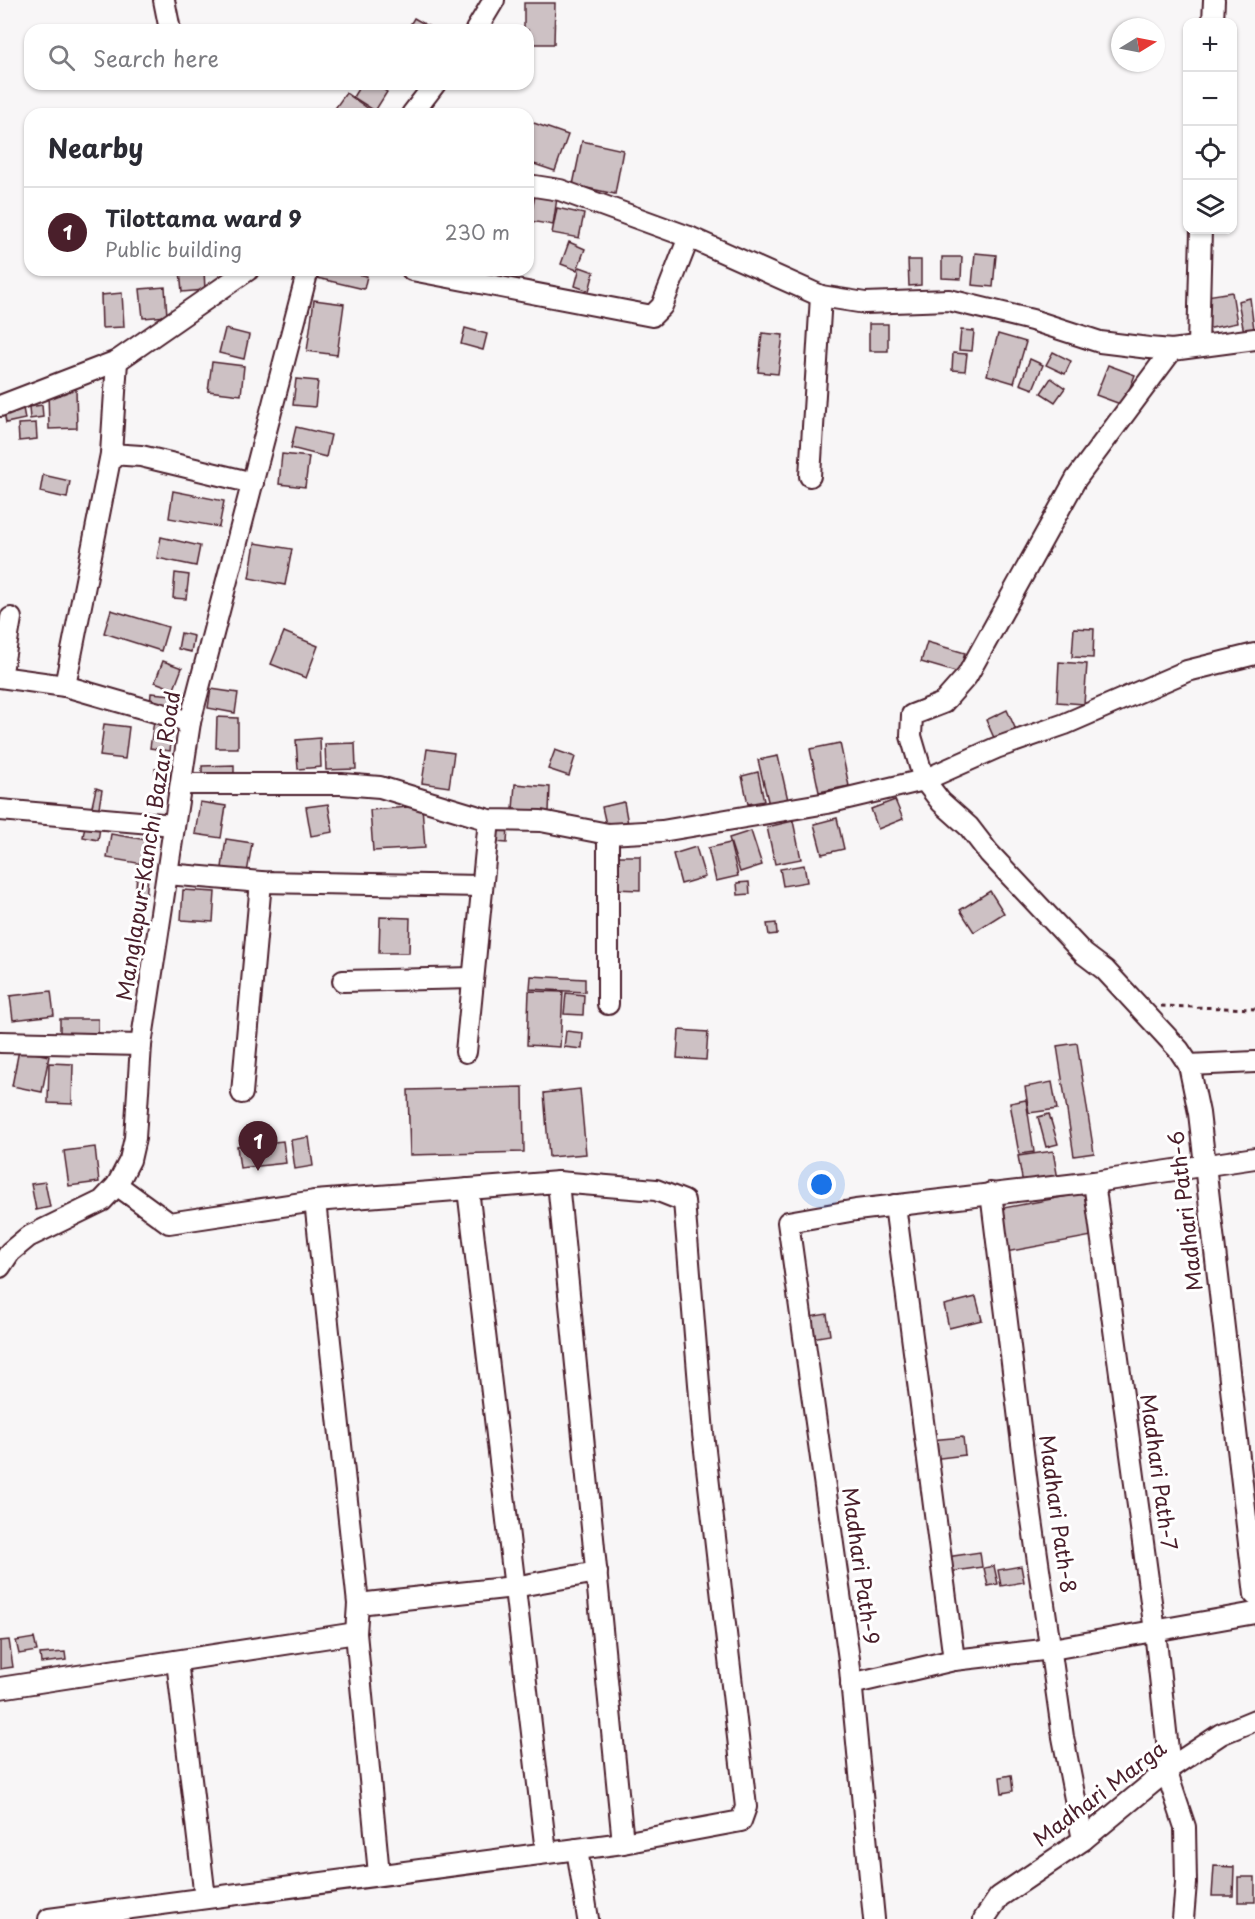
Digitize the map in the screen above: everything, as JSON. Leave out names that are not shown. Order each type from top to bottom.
[{"type":"street","points":[[164,0],[169,24]]},
{"type":"street","points":[[480,24],[494,0]]},
{"type":"street","points":[[1213,18],[1214,0]]},
{"type":"street","points":[[417,108],[430,90]]},
{"type":"street","points":[[534,186],[560,190],[689,237],[821,296],[865,303],[949,300],[1032,320],[1100,342],[1172,350],[1255,339]]},
{"type":"street","points":[[1198,346],[1201,234]]},
{"type":"street","points":[[443,276],[652,316],[662,306],[689,237]]},
{"type":"street","points":[[0,406],[117,361],[239,276]]},
{"type":"street","name":"Manglapur-Kanchi Bazar Road","points":[[0,1267],[10,1252],[28,1237],[94,1206],[117,1185],[130,1160],[135,1138],[141,1045],[190,722],[306,276]]},
{"type":"street","points":[[810,476],[821,296]]},
{"type":"street","points":[[924,780],[911,736],[912,714],[943,703],[966,676],[1076,479],[1172,350]]},
{"type":"street","points":[[64,686],[111,454],[117,361]]},
{"type":"street","points":[[111,454],[141,456],[253,483]]},
{"type":"street","points":[[11,618],[0,677],[64,686],[190,722]]},
{"type":"street","points":[[181,784],[342,784],[380,787],[489,820],[541,821],[608,834],[662,831],[827,803],[924,780],[996,748],[1065,724],[1187,671],[1255,654]]},
{"type":"street","name":"Madhari Path-6","points":[[924,780],[941,802],[969,827],[1060,929],[1084,954],[1104,970],[1179,1050],[1189,1065],[1205,1165],[1255,1595]]},
{"type":"street","points":[[0,810],[174,825]]},
{"type":"street","points":[[466,1052],[489,820]]},
{"type":"street","points":[[608,834],[608,1004]]},
{"type":"street","points":[[167,873],[261,882],[482,886]]},
{"type":"street","points":[[242,1093],[261,882]]},
{"type":"street","points":[[343,981],[473,978]]},
{"type":"street","points":[[0,1042],[141,1045]]},
{"type":"street","points":[[1189,1065],[1255,1062]]},
{"type":"street","points":[[954,1660],[896,1205],[1094,1182],[1255,1158]]},
{"type":"street","points":[[49,1919],[622,1843],[741,1821],[746,1807],[703,1432],[684,1201],[656,1190],[558,1182],[315,1201],[169,1223],[117,1185]]},
{"type":"street","points":[[558,1182],[622,1843]]},
{"type":"street","name":"Madhari Path-7","points":[[1094,1182],[1155,1631],[1168,1771],[1185,1827],[1186,1883],[1183,1919]]},
{"type":"street","points":[[468,1189],[546,1852]]},
{"type":"street","name":"Madhari Path-8","points":[[991,1193],[1028,1492],[1063,1737],[1083,1840]]},
{"type":"street","points":[[315,1201],[358,1604],[356,1633],[379,1874]]},
{"type":"street","name":"Madhari Path-9","points":[[874,1919],[851,1684],[788,1222],[896,1205]]},
{"type":"street","points":[[358,1604],[514,1587],[597,1572]]},
{"type":"street","points":[[851,1684],[954,1660],[1052,1649],[1255,1613]]},
{"type":"street","points":[[0,1688],[356,1633]]},
{"type":"street","points":[[177,1661],[205,1898]]},
{"type":"street","name":"Madhari Marga","points":[[984,1919],[999,1897],[1083,1840],[1168,1771],[1221,1734],[1255,1720]]},
{"type":"street","points":[[577,1849],[588,1919]]},
{"type":"path","points":[[1135,1005],[1255,1009]]},
{"type":"building","points":[[524,3],[555,3],[554,44],[534,44],[534,24],[524,24]]},
{"type":"building","points":[[414,18],[424,24],[410,24]]},
{"type":"building","points":[[357,90],[387,92],[377,108],[370,108],[353,97]]},
{"type":"building","points":[[346,93],[367,108],[335,108]]},
{"type":"building","points":[[534,123],[568,135],[555,171],[534,164]]},
{"type":"building","points":[[582,141],[623,150],[615,194],[573,185]]},
{"type":"building","points":[[535,195],[557,198],[553,225],[534,222]]},
{"type":"building","points":[[557,208],[584,214],[579,238],[552,233]]},
{"type":"building","points":[[569,242],[585,249],[577,270],[561,264]]},
{"type":"building","points":[[975,253],[996,255],[993,287],[972,285]]},
{"type":"building","points":[[942,257],[962,257],[961,279],[942,278]]},
{"type":"building","points":[[908,260],[921,260],[921,285],[909,286]]},
{"type":"building","points":[[580,267],[594,272],[589,291],[575,286]]},
{"type":"building","points":[[181,276],[204,276],[205,290],[182,292]]},
{"type":"building","points":[[318,276],[367,276],[364,289],[317,278]]},
{"type":"building","points":[[165,287],[167,316],[143,318],[140,289]]},
{"type":"building","points":[[1232,292],[1237,323],[1206,329],[1200,297]]},
{"type":"building","points":[[122,293],[124,327],[102,328],[101,295]]},
{"type":"building","points":[[1250,298],[1255,337],[1245,338],[1238,301]]},
{"type":"building","points":[[314,300],[344,304],[337,355],[307,351]]},
{"type":"building","points":[[869,324],[888,324],[888,351],[869,351]]},
{"type":"building","points":[[465,328],[487,334],[483,350],[461,344]]},
{"type":"building","points":[[225,329],[249,335],[244,359],[219,353]]},
{"type":"building","points":[[961,330],[974,331],[972,351],[959,350]]},
{"type":"building","points":[[762,333],[783,335],[778,374],[758,372]]},
{"type":"building","points":[[998,334],[1026,342],[1014,383],[987,375]]},
{"type":"building","points":[[1053,352],[1071,361],[1065,374],[1046,365]]},
{"type":"building","points":[[953,353],[967,354],[965,371],[952,370]]},
{"type":"building","points":[[1030,359],[1043,365],[1033,389],[1020,384]]},
{"type":"building","points":[[212,362],[244,366],[241,395],[208,391]]},
{"type":"building","points":[[1108,365],[1135,375],[1123,405],[1096,395]]},
{"type":"building","points":[[1051,378],[1065,388],[1055,402],[1041,393]]},
{"type":"building","points":[[296,379],[318,381],[315,407],[293,405]]},
{"type":"building","points":[[76,389],[77,428],[49,429],[48,390]]},
{"type":"building","points":[[42,405],[43,417],[30,419],[29,407]]},
{"type":"building","points":[[23,408],[25,419],[6,423],[4,412]]},
{"type":"building","points":[[36,423],[37,439],[19,441],[18,424]]},
{"type":"building","points":[[296,427],[331,435],[326,457],[291,448]]},
{"type":"building","points":[[282,454],[309,457],[305,487],[279,484]]},
{"type":"building","points":[[43,475],[70,481],[67,498],[40,492]]},
{"type":"building","points":[[173,491],[224,501],[219,527],[169,518]]},
{"type":"building","points":[[161,537],[200,546],[196,566],[157,558]]},
{"type":"building","points":[[255,543],[292,549],[285,585],[249,578]]},
{"type":"building","points":[[175,573],[189,575],[186,599],[173,598]]},
{"type":"building","points":[[111,610],[168,627],[161,651],[104,633]]},
{"type":"building","points":[[1074,628],[1094,629],[1093,658],[1072,657]]},
{"type":"building","points":[[284,632],[318,646],[306,678],[271,664]]},
{"type":"building","points":[[181,633],[194,636],[191,652],[178,649]]},
{"type":"building","points":[[927,642],[965,653],[959,673],[921,662]]},
{"type":"building","points":[[163,661],[182,668],[174,689],[155,682]]},
{"type":"building","points":[[1059,662],[1087,664],[1084,704],[1057,702]]},
{"type":"building","points":[[211,689],[238,693],[235,713],[208,708]]},
{"type":"building","points":[[151,693],[173,695],[171,709],[150,707]]},
{"type":"building","points":[[1007,710],[1016,730],[995,740],[986,720]]},
{"type":"building","points":[[217,717],[238,718],[238,748],[216,748]]},
{"type":"building","points":[[154,721],[173,724],[170,751],[150,748]]},
{"type":"building","points":[[104,724],[129,727],[125,759],[100,756]]},
{"type":"building","points":[[320,738],[321,767],[298,769],[296,740]]},
{"type":"building","points":[[355,743],[356,769],[326,770],[325,744]]},
{"type":"building","points":[[840,743],[849,786],[819,792],[810,749]]},
{"type":"building","points":[[427,749],[454,753],[449,787],[422,783]]},
{"type":"building","points":[[555,750],[575,757],[569,776],[548,769]]},
{"type":"building","points":[[778,756],[788,800],[769,805],[758,760]]},
{"type":"building","points":[[234,765],[234,779],[202,779],[202,766]]},
{"type":"building","points":[[168,767],[170,783],[157,785],[155,769]]},
{"type":"building","points":[[758,772],[764,801],[748,804],[742,776]]},
{"type":"building","points":[[515,784],[550,787],[549,812],[513,809]]},
{"type":"building","points":[[96,788],[102,790],[98,813],[91,811]]},
{"type":"building","points":[[895,800],[903,819],[878,829],[871,809]]},
{"type":"building","points":[[200,802],[226,806],[221,838],[195,834]]},
{"type":"building","points":[[624,802],[628,824],[607,829],[602,807]]},
{"type":"building","points":[[328,804],[333,832],[311,836],[306,807]]},
{"type":"building","points":[[422,806],[425,848],[373,851],[370,810]]},
{"type":"building","points":[[837,818],[844,849],[822,854],[814,824]]},
{"type":"building","points":[[793,821],[801,859],[775,864],[767,827]]},
{"type":"building","points":[[85,825],[100,828],[98,840],[83,837]]},
{"type":"building","points":[[496,826],[508,827],[507,843],[495,842]]},
{"type":"building","points":[[751,831],[762,865],[740,872],[729,838]]},
{"type":"building","points":[[111,834],[147,840],[143,864],[107,858]]},
{"type":"building","points":[[226,839],[252,843],[246,879],[221,875]]},
{"type":"building","points":[[730,843],[738,876],[716,881],[708,848]]},
{"type":"building","points":[[696,847],[705,877],[681,884],[673,854]]},
{"type":"building","points":[[613,856],[640,856],[640,890],[613,889]]},
{"type":"building","points":[[804,865],[807,882],[783,886],[780,869]]},
{"type":"building","points":[[137,875],[148,876],[146,898],[135,897]]},
{"type":"building","points":[[749,882],[750,894],[738,895],[737,883]]},
{"type":"building","points":[[183,890],[215,892],[213,922],[181,920]]},
{"type":"building","points":[[990,891],[1004,913],[974,932],[960,910]]},
{"type":"building","points":[[380,917],[410,918],[409,953],[379,953]]},
{"type":"building","points":[[776,923],[777,934],[769,935],[767,924]]},
{"type":"building","points":[[531,976],[585,979],[585,992],[530,989]]},
{"type":"building","points":[[51,991],[54,1015],[13,1020],[10,996]]},
{"type":"building","points":[[529,991],[563,992],[560,1047],[527,1045]]},
{"type":"building","points":[[566,993],[584,995],[583,1015],[564,1014]]},
{"type":"building","points":[[60,1019],[98,1019],[98,1035],[60,1035]]},
{"type":"building","points":[[679,1030],[708,1032],[706,1060],[677,1058]]},
{"type":"building","points":[[566,1031],[583,1033],[582,1049],[564,1047]]},
{"type":"building","points":[[1077,1043],[1094,1153],[1074,1156],[1057,1046]]},
{"type":"building","points":[[19,1050],[49,1056],[42,1092],[12,1086]]},
{"type":"building","points":[[49,1063],[73,1064],[72,1104],[48,1103]]},
{"type":"building","points":[[1052,1082],[1057,1109],[1029,1113],[1025,1087]]},
{"type":"building","points":[[523,1087],[524,1152],[410,1155],[408,1090]]},
{"type":"building","points":[[580,1089],[586,1154],[549,1157],[544,1093]]},
{"type":"building","points":[[1026,1100],[1034,1152],[1019,1154],[1010,1103]]},
{"type":"building","points":[[1049,1114],[1058,1144],[1046,1147],[1038,1117]]},
{"type":"building","points":[[309,1137],[313,1166],[295,1169],[291,1140]]},
{"type":"building","points":[[283,1141],[286,1163],[240,1168],[237,1146]]},
{"type":"building","points":[[95,1147],[99,1182],[69,1186],[64,1151]]},
{"type":"building","points":[[1053,1151],[1058,1179],[1023,1184],[1018,1156]]},
{"type":"building","points":[[45,1182],[50,1207],[36,1210],[31,1184]]},
{"type":"building","points":[[1084,1193],[1092,1236],[1006,1252],[998,1209]]},
{"type":"building","points":[[976,1297],[982,1320],[949,1328],[944,1305]]},
{"type":"building","points":[[827,1314],[830,1335],[812,1338],[809,1317]]},
{"type":"building","points":[[963,1437],[965,1455],[932,1459],[930,1440]]},
{"type":"building","points":[[980,1552],[982,1567],[949,1572],[947,1557]]},
{"type":"building","points":[[994,1566],[998,1584],[988,1586],[984,1568]]},
{"type":"building","points":[[1021,1566],[1024,1582],[1001,1586],[998,1570]]},
{"type":"building","points":[[34,1638],[37,1651],[19,1654],[16,1641]]},
{"type":"building","points":[[9,1640],[13,1667],[0,1669],[0,1641]]},
{"type":"building","points":[[65,1652],[66,1660],[41,1663],[40,1654]]},
{"type":"building","points":[[1011,1775],[1013,1791],[1002,1793],[1000,1777]]},
{"type":"building","points":[[1214,1866],[1234,1867],[1233,1896],[1212,1896]]},
{"type":"building","points":[[1238,1877],[1255,1877],[1255,1902],[1238,1902]]},
{"type":"place","name":"Tilottama ward 9","points":[[258,1171]]}]
